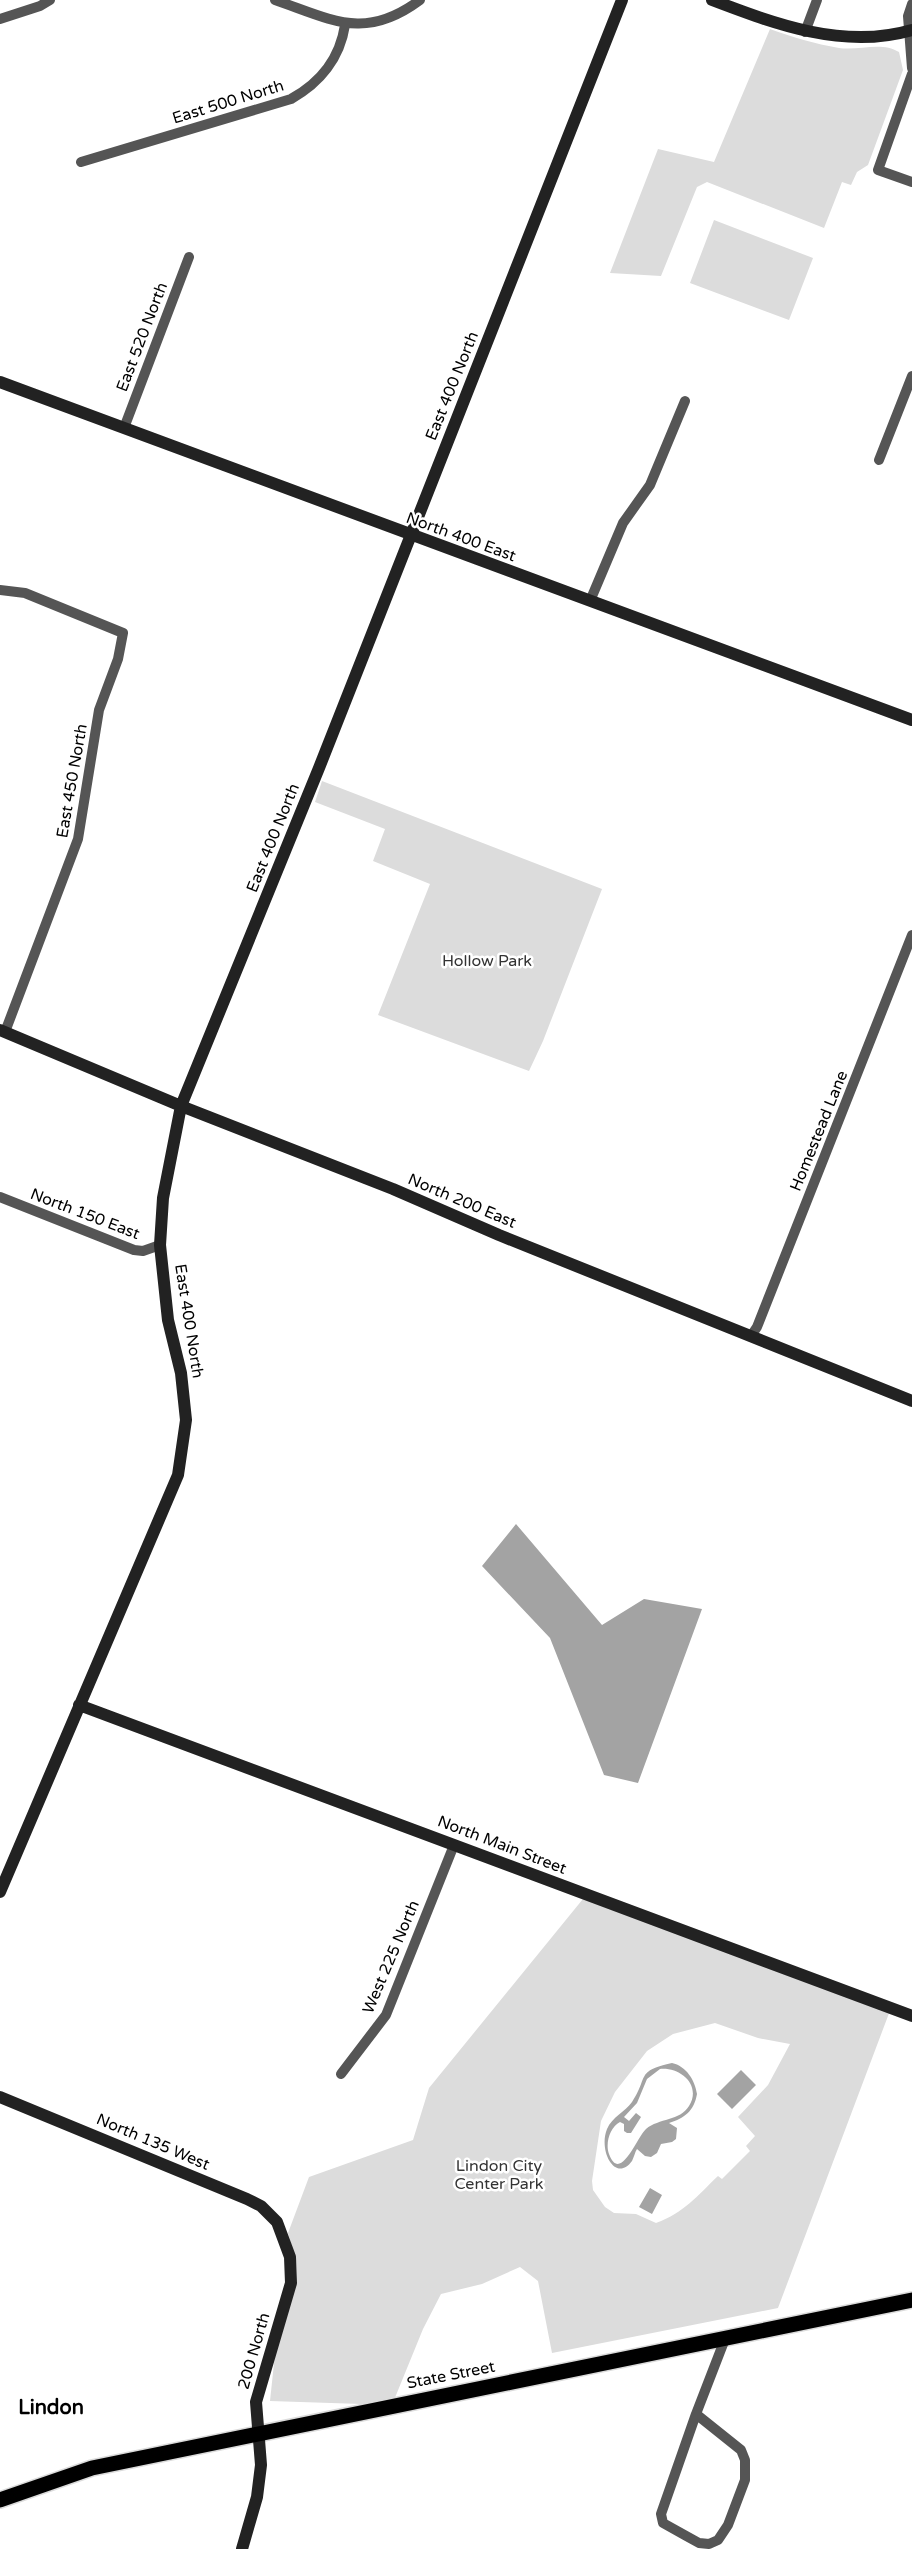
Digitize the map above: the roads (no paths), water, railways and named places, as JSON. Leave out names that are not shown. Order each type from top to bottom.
[{"type":"main road","name":"State Street","points":[[0,2500],[92,2468],[912,2300]]},
{"type":"street","points":[[0,19],[40,6],[50,0]]},
{"type":"street","points":[[275,0],[345,25],[377,22],[401,14],[420,0]]},
{"type":"street","name":"East 400 North","points":[[0,1892],[177,1475],[186,1420],[181,1373],[168,1320],[160,1245],[163,1198],[181,1106],[411,536],[621,0]]},
{"type":"street","points":[[712,0],[804,32],[874,36],[910,30]]},
{"type":"street","points":[[804,32],[817,0]]},
{"type":"street","points":[[912,4],[908,16],[912,68]]},
{"type":"street","name":"East 500 North","points":[[81,162],[291,99],[310,89],[326,70],[339,49],[345,25]]},
{"type":"street","points":[[912,74],[878,170],[912,182]]},
{"type":"street","name":"East 520 North","points":[[124,428],[189,257]]},
{"type":"street","points":[[879,460],[912,376]]},
{"type":"street","name":"North 400 East","points":[[0,382],[912,720]]},
{"type":"street","points":[[591,601],[623,523],[650,485],[685,401]]},
{"type":"street","name":"East 450 North","points":[[0,590],[25,593],[123,633],[118,659],[99,710],[78,839],[2,1031]]},
{"type":"street","name":"Homestead Lane","points":[[751,1336],[762,1316],[912,935]]},
{"type":"street","name":"North 200 East","points":[[2,1031],[181,1106],[382,1185],[499,1235],[912,1401]]},
{"type":"street","name":"North 150 East","points":[[0,1197],[134,1250],[143,1251],[160,1245]]},
{"type":"street","name":"North Main Street","points":[[79,1705],[912,2016]]},
{"type":"street","name":"West 225 North","points":[[341,2074],[386,2015],[454,1845]]},
{"type":"street","name":"North 135 West","points":[[0,2097],[261,2206],[277,2222],[282,2233]]},
{"type":"street","name":"200 North","points":[[242,2549],[257,2497],[261,2464],[256,2402],[291,2283],[290,2257],[282,2233]]},
{"type":"street","points":[[696,2414],[741,2450],[746,2470],[728,2525],[718,2540],[709,2544],[699,2543],[663,2523],[661,2514],[696,2414],[725,2338]]},
{"type":"district","name":"Lindon","points":[[51,2408]]},
{"type":"park label","name":"Hollow Park","points":[[487,961]]},
{"type":"park label","name":"Lindon City Center Park","points":[[499,2175]]}]
